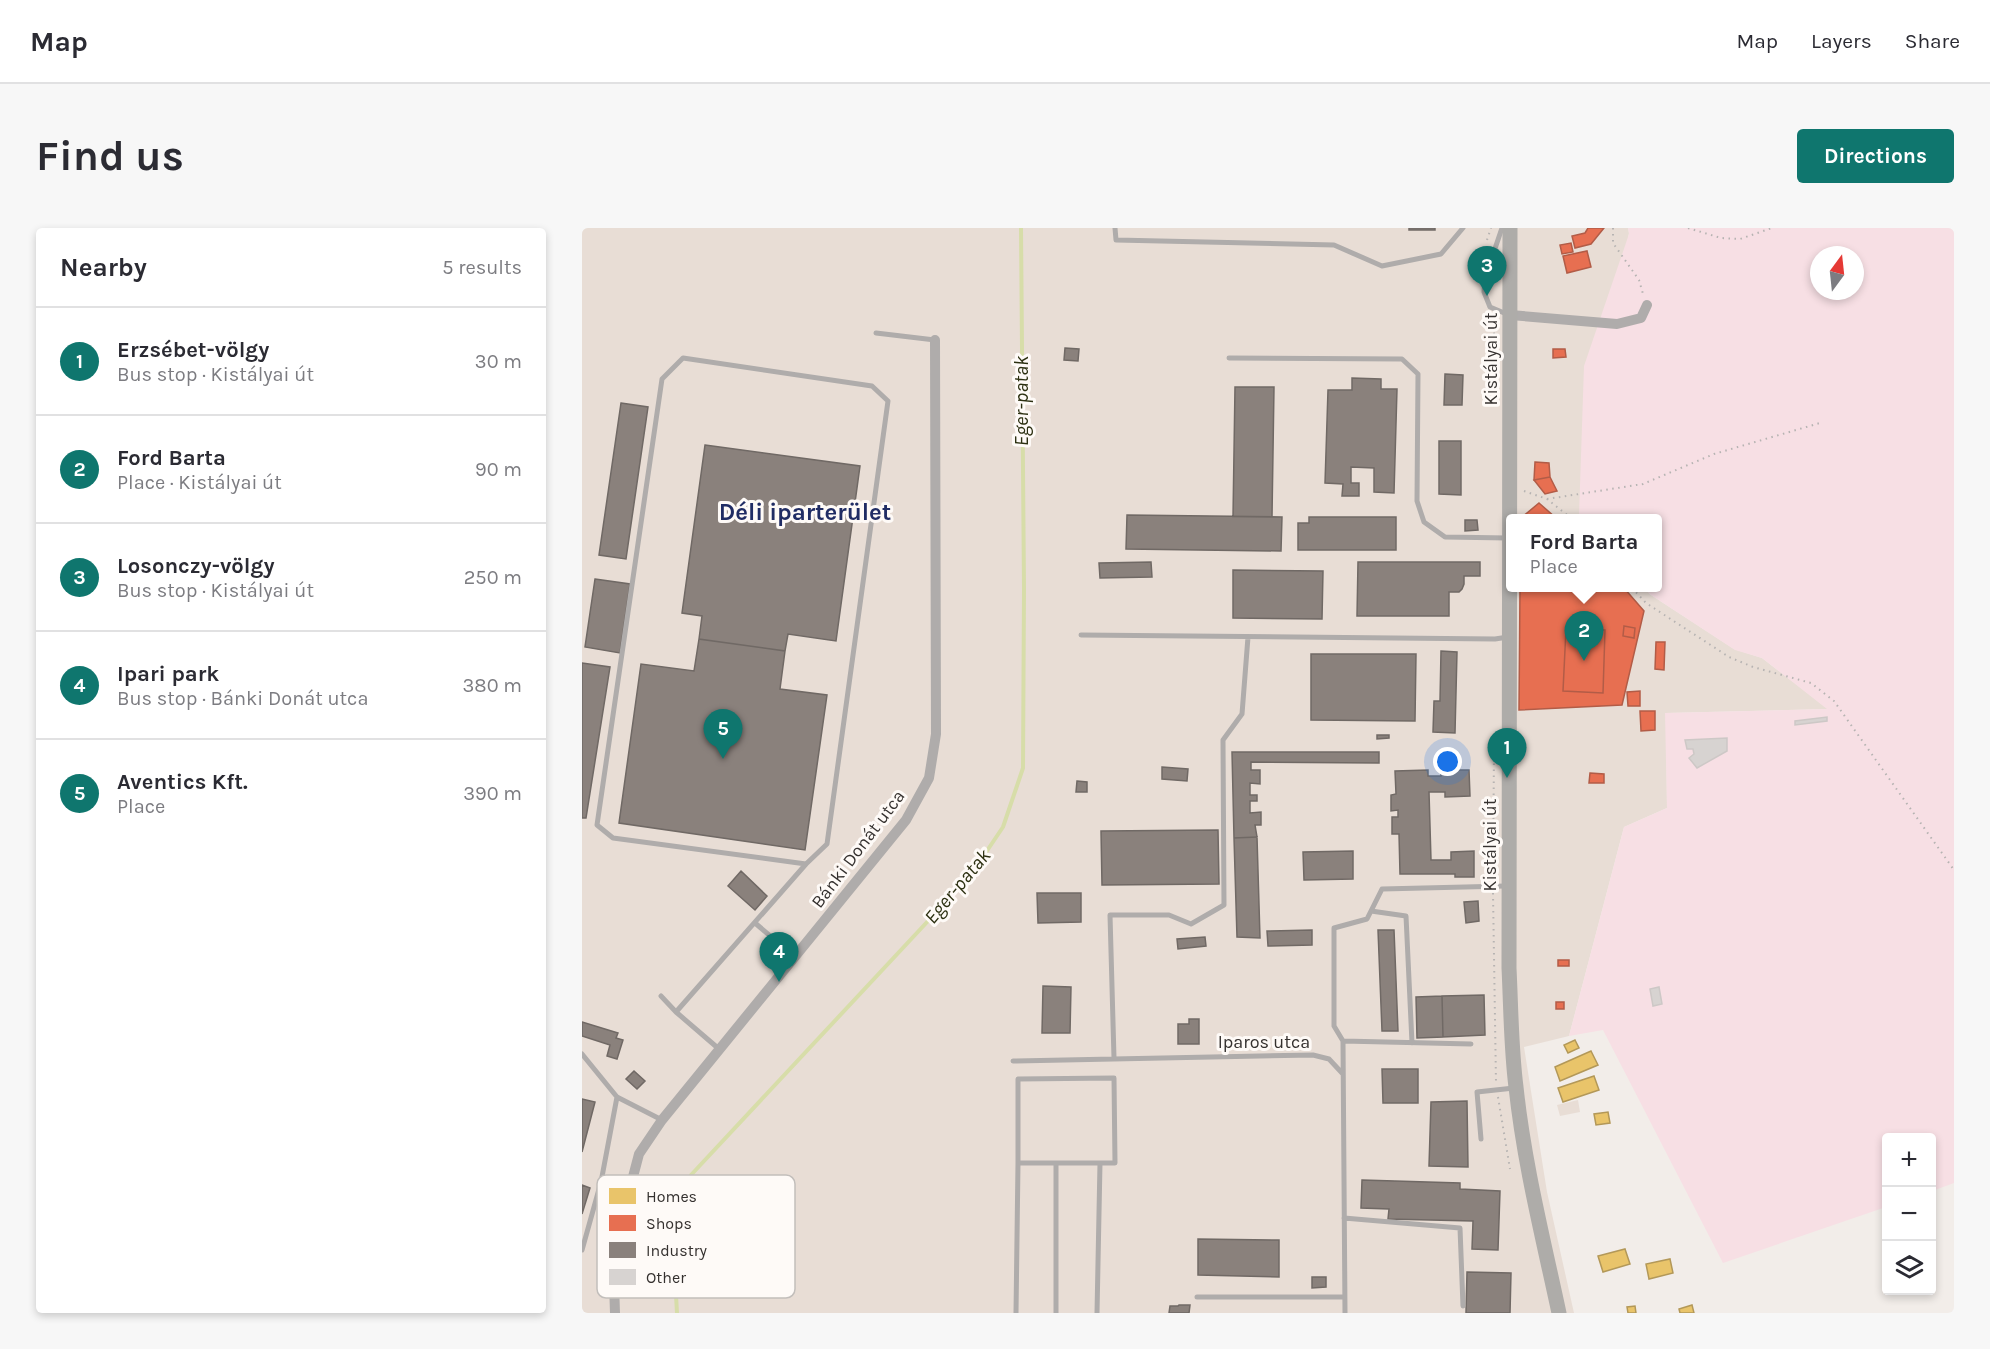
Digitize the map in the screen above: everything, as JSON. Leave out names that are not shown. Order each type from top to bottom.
[{"type":"main road","name":"Kistályai út","points":[[1510,228],[1510,514]]},
{"type":"main road","name":"Kistályai út","points":[[1510,592],[1509,968],[1516,1088],[1531,1177],[1559,1313]]},
{"type":"street","points":[[1510,315],[1617,324],[1641,318],[1647,305]]},
{"type":"street","name":"Bánki Donát utca","points":[[634,1175],[639,1154],[662,1120],[906,820],[929,778],[936,734],[935,340]]},
{"type":"street","name":"Bánki Donát utca","points":[[615,1298],[615,1313]]},
{"type":"lane","points":[[1116,228],[1116,240],[1334,245],[1382,266],[1441,254],[1463,228]]},
{"type":"lane","points":[[1502,228],[1485,278],[1484,292],[1490,307],[1510,315]]},
{"type":"lane","points":[[876,333],[935,340]]},
{"type":"lane","points":[[676,1012],[806,864],[827,844],[888,401],[872,386],[683,358],[662,380],[597,825],[613,838],[806,864]]},
{"type":"lane","points":[[1229,358],[1402,359],[1418,374],[1417,501],[1424,522],[1444,537],[1506,538]]},
{"type":"lane","points":[[1081,635],[1496,639],[1510,636]]},
{"type":"lane","points":[[1114,1058],[1110,915],[1169,915],[1191,924],[1224,905],[1223,740],[1242,714],[1248,637]]},
{"type":"lane","points":[[1345,1313],[1343,1041],[1334,1026],[1334,928],[1367,919],[1382,889],[1509,886]]},
{"type":"lane","points":[[1371,911],[1406,916],[1412,1042]]},
{"type":"lane","points":[[755,923],[795,958]]},
{"type":"lane","points":[[661,996],[719,1049]]},
{"type":"lane","points":[[1343,1041],[1471,1044]]},
{"type":"lane","points":[[582,1054],[617,1098],[662,1120]]},
{"type":"lane","name":"Iparos utca","points":[[1013,1061],[1313,1055],[1329,1059],[1342,1073]]},
{"type":"lane","points":[[1016,1313],[1018,1079],[1114,1078],[1115,1163],[1018,1163]]},
{"type":"lane","points":[[1481,1139],[1477,1092],[1516,1088]]},
{"type":"lane","points":[[602,1175],[617,1098]]},
{"type":"lane","points":[[1056,1163],[1056,1313]]},
{"type":"lane","points":[[1097,1313],[1100,1163]]},
{"type":"lane","points":[[582,1250],[597,1196]]},
{"type":"lane","points":[[1344,1218],[1460,1228],[1463,1306]]},
{"type":"lane","points":[[1197,1296],[1344,1297]]},
{"type":"path","points":[[1613,228],[1613,243],[1640,280],[1647,305]]},
{"type":"path","points":[[1688,228],[1721,238],[1740,239],[1772,228]]},
{"type":"path","points":[[1547,500],[1643,484],[1714,454],[1820,423]]},
{"type":"path","points":[[1510,486],[1547,500],[1565,514]]},
{"type":"path","points":[[1636,592],[1646,603],[1729,657],[1753,667],[1811,683],[1834,701],[1954,870]]},
{"type":"shaded area","points":[[582,228],[1628,228],[1629,233],[1579,514],[1506,514],[1506,592],[1648,592],[1734,649],[1762,658],[1828,709],[1666,713],[1667,808],[1624,827],[1569,1036],[1524,1047],[1547,1192],[1574,1313],[582,1313]]},
{"type":"shaded area","points":[[1628,228],[1954,228],[1954,1183],[1936,1190],[1936,1133],[1882,1133],[1882,1208],[1723,1263],[1603,1030],[1569,1036],[1624,827],[1667,808],[1665,713],[1827,709],[1762,658],[1735,650],[1648,592],[1662,592],[1662,514],[1579,514],[1584,366],[1629,234]]},
{"type":"shaded area","points":[[1578,1100],[1580,1112],[1560,1116],[1557,1105]]},
{"type":"building: Homes","points":[[1575,1040],[1579,1048],[1568,1053],[1564,1045]]},
{"type":"building: Homes","points":[[1591,1051],[1598,1065],[1560,1081],[1555,1067]]},
{"type":"building: Homes","points":[[1594,1076],[1599,1090],[1563,1102],[1558,1088]]},
{"type":"building: Homes","points":[[1608,1112],[1610,1123],[1596,1125],[1594,1114]]},
{"type":"building: Homes","points":[[1625,1249],[1630,1264],[1603,1272],[1598,1256]]},
{"type":"building: Homes","points":[[1670,1259],[1673,1273],[1649,1279],[1646,1264]]},
{"type":"building: Homes","points":[[1692,1305],[1694,1313],[1680,1313],[1679,1309]]},
{"type":"building: Homes","points":[[1635,1306],[1636,1313],[1628,1313],[1627,1307]]},
{"type":"building: Shops","points":[[1588,228],[1604,228],[1591,244],[1575,248],[1572,236],[1585,233]]},
{"type":"building: Shops","points":[[1571,243],[1573,252],[1562,254],[1560,245]]},
{"type":"building: Shops","points":[[1587,251],[1591,267],[1567,273],[1563,256]]},
{"type":"building: Shops","points":[[1553,349],[1565,349],[1566,357],[1553,358]]},
{"type":"building: Shops","points":[[1535,462],[1549,463],[1550,477],[1534,480]]},
{"type":"building: Shops","points":[[1550,477],[1557,491],[1545,494],[1534,480]]},
{"type":"building: Shops","points":[[1539,503],[1551,514],[1526,514]]},
{"type":"building: Shops","points":[[1520,592],[1627,592],[1644,611],[1622,705],[1519,710]]},
{"type":"building: Shops","points":[[1624,626],[1635,628],[1634,638],[1623,636]]},
{"type":"building: Shops","points":[[1566,629],[1605,630],[1603,693],[1563,691]]},
{"type":"building: Shops","points":[[1656,642],[1665,642],[1664,670],[1655,669]]},
{"type":"building: Shops","points":[[1640,691],[1640,706],[1628,706],[1627,692]]},
{"type":"building: Shops","points":[[1640,711],[1655,711],[1655,730],[1641,731]]},
{"type":"building: Shops","points":[[1590,773],[1604,774],[1604,783],[1589,783]]},
{"type":"building: Shops","points":[[1558,960],[1569,960],[1569,966],[1558,966]]},
{"type":"building: Shops","points":[[1556,1002],[1564,1002],[1564,1009],[1556,1009]]},
{"type":"building: Industry","points":[[1409,228],[1435,228],[1435,230],[1409,230]]},
{"type":"building: Industry","points":[[1065,348],[1079,349],[1078,361],[1064,360]]},
{"type":"building: Industry","points":[[1445,374],[1463,375],[1462,405],[1444,405]]},
{"type":"building: Industry","points":[[1352,378],[1381,379],[1381,389],[1397,389],[1394,493],[1374,492],[1374,468],[1351,467],[1351,483],[1359,483],[1359,496],[1342,496],[1343,484],[1325,483],[1328,390],[1352,390]]},
{"type":"building: Industry","points":[[1235,387],[1274,387],[1272,517],[1233,517]]},
{"type":"building: Industry","points":[[621,403],[648,407],[626,559],[599,555]]},
{"type":"building: Industry","points":[[1439,441],[1461,441],[1461,495],[1439,494]]},
{"type":"building: Industry","points":[[705,445],[860,466],[836,641],[788,634],[785,651],[699,639],[702,616],[682,613]]},
{"type":"building: Industry","points":[[1127,515],[1282,517],[1281,551],[1126,549]]},
{"type":"building: Industry","points":[[1309,517],[1396,517],[1396,550],[1298,550],[1298,523],[1309,523]]},
{"type":"building: Industry","points":[[1465,520],[1477,520],[1478,530],[1465,531]]},
{"type":"building: Industry","points":[[1151,562],[1152,577],[1100,578],[1099,563]]},
{"type":"building: Industry","points":[[1358,562],[1480,562],[1480,576],[1464,576],[1462,589],[1459,592],[1449,592],[1449,616],[1357,616]]},
{"type":"building: Industry","points":[[1233,570],[1323,571],[1322,619],[1233,618]]},
{"type":"building: Industry","points":[[595,579],[630,584],[620,653],[585,647]]},
{"type":"building: Industry","points":[[699,639],[785,651],[780,689],[827,695],[805,850],[619,823],[641,664],[694,671]]},
{"type":"building: Industry","points":[[1441,651],[1457,652],[1455,733],[1433,732],[1434,701],[1440,701]]},
{"type":"building: Industry","points":[[1311,654],[1416,654],[1415,721],[1311,720]]},
{"type":"building: Industry","points":[[582,663],[610,667],[586,818],[582,818]]},
{"type":"building: Industry","points":[[1377,735],[1389,735],[1389,738],[1377,739]]},
{"type":"building: Industry","points":[[1232,752],[1379,752],[1379,763],[1251,762],[1251,770],[1260,770],[1260,784],[1250,783],[1250,795],[1257,795],[1257,801],[1250,801],[1250,813],[1261,812],[1261,825],[1255,825],[1257,837],[1234,838]]},
{"type":"building: Industry","points":[[1162,767],[1188,769],[1187,781],[1162,779]]},
{"type":"building: Industry","points":[[1428,770],[1428,776],[1441,776],[1441,770],[1469,770],[1470,796],[1445,797],[1445,792],[1429,792],[1431,860],[1451,860],[1451,852],[1474,851],[1474,877],[1455,877],[1455,874],[1400,874],[1399,834],[1392,834],[1392,817],[1398,817],[1398,810],[1391,811],[1391,795],[1396,794],[1395,771]]},
{"type":"building: Industry","points":[[1077,781],[1087,782],[1087,792],[1076,792]]},
{"type":"building: Industry","points":[[1218,830],[1219,884],[1102,885],[1101,831]]},
{"type":"building: Industry","points":[[1257,837],[1260,938],[1237,937],[1234,838]]},
{"type":"building: Industry","points":[[1353,851],[1353,879],[1304,880],[1303,852]]},
{"type":"building: Industry","points":[[741,871],[767,896],[755,910],[728,886]]},
{"type":"building: Industry","points":[[1037,893],[1081,893],[1081,922],[1038,923]]},
{"type":"building: Industry","points":[[1478,901],[1479,921],[1466,923],[1464,902]]},
{"type":"building: Industry","points":[[1312,930],[1312,945],[1268,946],[1267,931]]},
{"type":"building: Industry","points":[[1378,930],[1394,930],[1398,1031],[1382,1031]]},
{"type":"building: Industry","points":[[1205,937],[1206,946],[1178,949],[1177,939]]},
{"type":"building: Industry","points":[[1043,986],[1071,987],[1070,1033],[1042,1033]]},
{"type":"building: Industry","points":[[1484,995],[1485,1035],[1443,1037],[1442,996]]},
{"type":"building: Industry","points":[[1442,996],[1443,1037],[1417,1038],[1416,997]]},
{"type":"building: Industry","points":[[1189,1019],[1199,1019],[1199,1044],[1178,1044],[1178,1024],[1189,1024]]},
{"type":"building: Industry","points":[[582,1022],[618,1033],[616,1038],[623,1040],[617,1059],[607,1056],[610,1045],[582,1036]]},
{"type":"building: Industry","points":[[1382,1069],[1418,1069],[1418,1103],[1383,1103]]},
{"type":"building: Industry","points":[[634,1071],[645,1081],[637,1089],[626,1079]]},
{"type":"building: Industry","points":[[582,1099],[595,1102],[582,1152]]},
{"type":"building: Industry","points":[[1467,1101],[1468,1167],[1429,1166],[1431,1102]]},
{"type":"building: Industry","points":[[1362,1180],[1460,1183],[1460,1189],[1500,1191],[1498,1250],[1472,1249],[1473,1221],[1388,1219],[1389,1209],[1361,1208]]},
{"type":"building: Industry","points":[[582,1185],[590,1188],[582,1214]]},
{"type":"building: Industry","points":[[1198,1239],[1279,1240],[1279,1277],[1198,1275]]},
{"type":"building: Industry","points":[[1467,1272],[1511,1273],[1510,1313],[1466,1313]]},
{"type":"building: Industry","points":[[1312,1277],[1326,1277],[1326,1287],[1312,1288]]},
{"type":"building: Industry","points":[[1190,1305],[1189,1313],[1169,1313],[1170,1306]]},
{"type":"building: Other","points":[[1827,717],[1827,721],[1795,725],[1795,721]]},
{"type":"building: Other","points":[[1727,738],[1727,751],[1697,768],[1689,758],[1694,754],[1693,749],[1687,749],[1685,740]]},
{"type":"building: Other","points":[[1659,987],[1662,1004],[1653,1006],[1650,989]]},
{"type":"waterway","name":"Eger-patak","points":[[691,1175],[970,876],[1003,827],[1023,768],[1021,228]]},
{"type":"waterway","name":"Eger-patak","points":[[676,1298],[677,1313]]},
{"type":"place","name":"Losonczy-völgy","points":[[1487,296]]},
{"type":"place","name":"Ford Barta","points":[[1584,661]]},
{"type":"place","name":"Aventics Kft.","points":[[723,759]]},
{"type":"place","name":"Erzsébet-völgy","points":[[1507,778]]},
{"type":"place","name":"Ipari park","points":[[779,982]]},
{"type":"district","name":"Déli iparterület","points":[[805,512]]}]
